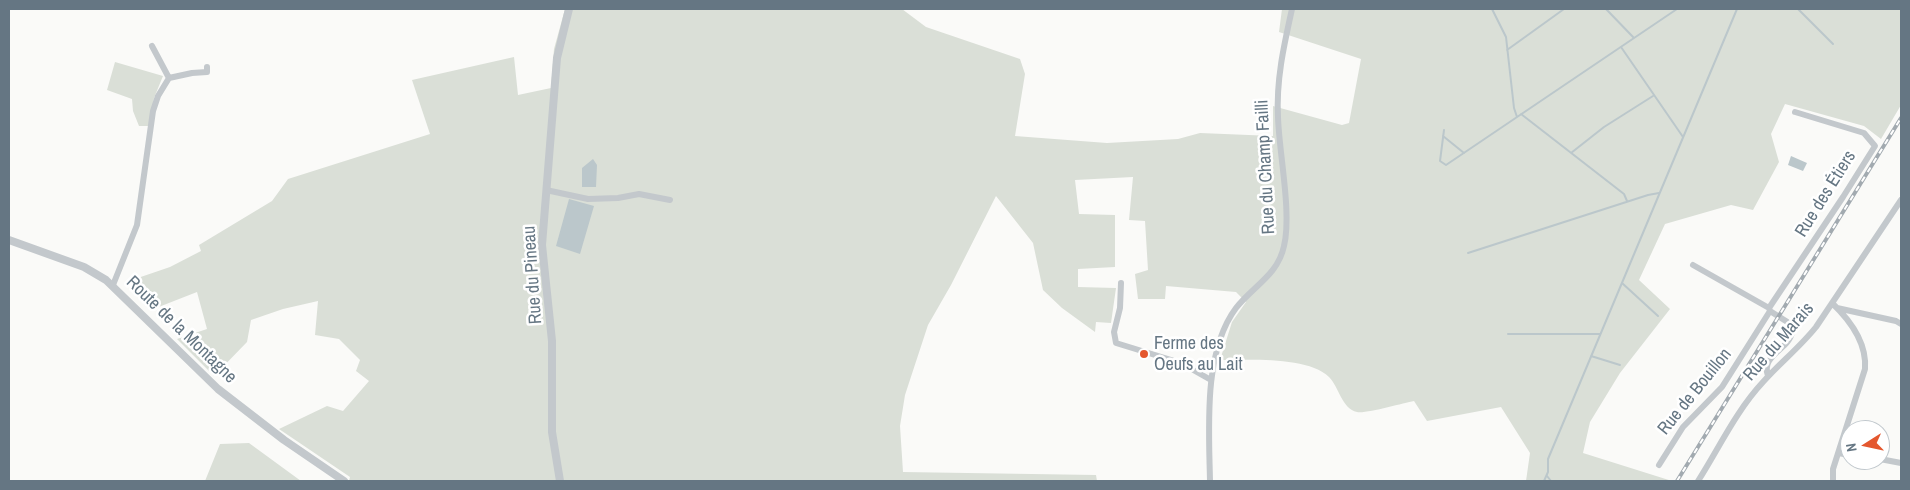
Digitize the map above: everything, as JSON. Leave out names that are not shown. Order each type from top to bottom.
[{"type":"street","name":"Rue du Pineau","points":[[560,481],[552,432],[552,341],[542,245],[557,58],[569,9]]},
{"type":"street","name":"Rue du Champ Failli","points":[[1210,481],[1208,415],[1210,380],[1230,318],[1243,300],[1275,268],[1285,245],[1286,224],[1277,95],[1282,52],[1292,9]]},
{"type":"street","points":[[152,46],[170,78]]},
{"type":"street","points":[[113,285],[137,225],[153,111],[158,96],[170,78],[207,72],[207,67]]},
{"type":"street","name":"Rue des Étiers","points":[[1770,309],[1875,146],[1864,133],[1795,112]]},
{"type":"street","points":[[546,190],[588,199],[618,198],[639,194],[670,200]]},
{"type":"street","name":"Rue du Marais","points":[[1698,481],[1737,417],[1768,376],[1802,344],[1901,200]]},
{"type":"street","name":"Route de la Montagne","points":[[9,240],[84,266],[113,285],[207,379],[284,440],[344,481]]},
{"type":"street","points":[[1693,265],[1770,309],[1789,323],[1792,332],[1789,340],[1770,358],[1767,365],[1768,376]]},
{"type":"street","points":[[1121,283],[1120,308],[1114,332],[1116,343],[1181,363],[1210,380]]},
{"type":"street","points":[[1832,303],[1863,343],[1866,356],[1865,369],[1838,453],[1833,481]]},
{"type":"street","points":[[1837,308],[1901,324]]},
{"type":"street","name":"Rue de Bouillon","points":[[1659,465],[1684,427],[1722,387],[1770,309]]},
{"type":"shaded area","points":[[565,9],[902,9],[926,27],[1020,59],[1025,74],[1015,136],[1107,143],[1178,139],[1200,133],[1273,136],[1273,106],[1342,125],[1349,123],[1361,59],[1279,32],[1282,9],[1901,9],[1901,105],[1881,139],[1864,126],[1785,104],[1771,134],[1779,162],[1753,210],[1731,205],[1665,224],[1639,280],[1670,309],[1620,373],[1590,422],[1583,453],[1672,481],[1526,481],[1530,453],[1501,407],[1427,421],[1414,401],[1376,410],[1357,412],[1348,407],[1344,402],[1329,377],[1307,365],[1261,360],[1220,360],[1232,322],[1246,302],[1236,292],[1166,286],[1165,299],[1138,299],[1135,274],[1148,270],[1145,221],[1129,220],[1133,177],[1075,180],[1079,214],[1115,215],[1115,267],[1078,269],[1078,287],[1116,288],[1111,323],[1096,322],[1095,332],[1062,308],[1043,290],[1033,243],[996,196],[951,285],[928,325],[905,395],[900,426],[903,472],[1096,475],[1097,481],[349,481],[350,477],[279,429],[327,406],[343,411],[369,381],[356,371],[360,360],[339,339],[315,335],[318,301],[283,309],[251,320],[247,342],[214,376],[177,339],[207,329],[197,292],[151,310],[129,281],[170,267],[201,251],[199,245],[272,201],[288,179],[430,134],[412,80],[514,57],[518,95],[551,88],[554,49]]},
{"type":"shaded area","points":[[115,62],[163,76],[154,98],[150,126],[139,126],[133,111],[132,99],[107,90]]},
{"type":"shaded area","points":[[1791,156],[1807,163],[1803,171],[1788,165]]},
{"type":"shaded area","points":[[593,159],[597,165],[596,187],[582,187],[582,168]]},
{"type":"shaded area","points":[[569,199],[594,206],[580,254],[556,246]]},
{"type":"shaded area","points":[[249,443],[301,481],[205,481],[220,444]]},
{"type":"waterway","points":[[1492,9],[1506,37],[1514,108],[1517,117]]},
{"type":"waterway","points":[[1507,50],[1564,9]]},
{"type":"waterway","points":[[1606,9],[1634,38]]},
{"type":"waterway","points":[[1444,130],[1440,161],[1446,165],[1677,9]]},
{"type":"waterway","points":[[1544,481],[1548,472],[1548,459],[1737,9]]},
{"type":"waterway","points":[[1798,9],[1833,44]]},
{"type":"waterway","points":[[1621,47],[1683,137]]},
{"type":"waterway","points":[[1571,153],[1604,127],[1653,96]]},
{"type":"waterway","points":[[1521,114],[1624,194],[1627,201]]},
{"type":"waterway","points":[[1443,136],[1464,153]]},
{"type":"waterway","points":[[1468,253],[1659,193]]},
{"type":"waterway","points":[[1622,283],[1658,316]]},
{"type":"waterway","points":[[1508,334],[1600,334]]},
{"type":"waterway","points":[[1591,356],[1620,365]]},
{"type":"waterway","points":[[1547,476],[1551,481]]},
{"type":"railway","points":[[1677,481],[1901,118]]},
{"type":"place","name":"Ferme des Oeufs au Lait","points":[[1144,354]]}]
